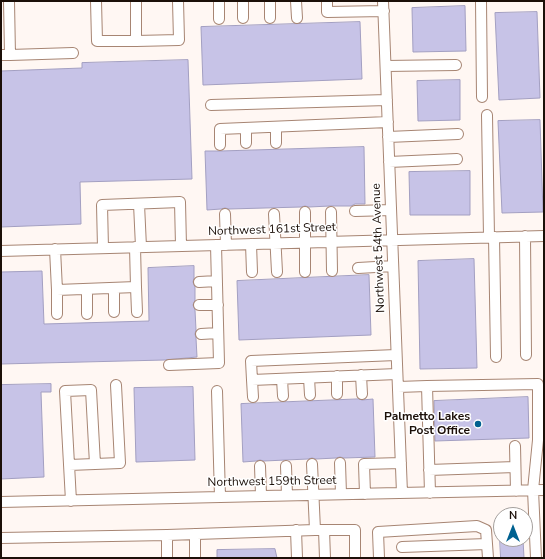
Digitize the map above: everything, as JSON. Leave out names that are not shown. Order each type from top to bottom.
[{"type":"street","points":[[9,1],[6,55],[73,53]]},
{"type":"street","points":[[96,1],[97,41],[179,40],[178,1]]},
{"type":"street","points":[[136,1],[136,41]]},
{"type":"street","points":[[219,1],[219,19]]},
{"type":"street","points":[[243,1],[243,18]]},
{"type":"street","points":[[270,1],[270,18]]},
{"type":"street","points":[[296,1],[297,18]]},
{"type":"street","points":[[327,1],[328,12],[384,6]]},
{"type":"street","points":[[481,1],[482,97]]},
{"type":"street","name":"Northwest 54th Avenue","points":[[384,6],[402,493]]},
{"type":"street","points":[[386,66],[456,65]]},
{"type":"street","points":[[211,105],[387,100]]},
{"type":"street","points":[[487,115],[496,357]]},
{"type":"street","points":[[220,145],[220,129],[388,122]]},
{"type":"street","points":[[276,127],[276,143]]},
{"type":"street","points":[[246,128],[246,143]]},
{"type":"street","points":[[388,136],[458,134]]},
{"type":"street","points":[[389,162],[457,159]]},
{"type":"street","points":[[103,248],[102,205],[180,202],[181,246]]},
{"type":"street","points":[[137,312],[136,287],[140,204]]},
{"type":"street","points":[[355,211],[391,210]]},
{"type":"street","points":[[305,212],[305,272]]},
{"type":"street","points":[[331,212],[332,271]]},
{"type":"street","points":[[169,365],[219,363],[217,282],[225,214]]},
{"type":"street","points":[[274,214],[276,272]]},
{"type":"street","points":[[525,236],[526,355]]},
{"type":"street","name":"Northwest 161st Street","points":[[1,251],[544,236]]},
{"type":"street","points":[[251,244],[252,272]]},
{"type":"street","points":[[55,249],[57,314]]},
{"type":"street","points":[[358,268],[393,266]]},
{"type":"street","points":[[199,282],[217,282]]},
{"type":"street","points":[[57,290],[136,287]]},
{"type":"street","points":[[114,288],[114,312]]},
{"type":"street","points":[[87,289],[87,314]]},
{"type":"street","points":[[199,305],[218,305]]},
{"type":"street","points":[[201,334],[218,333]]},
{"type":"street","points":[[253,396],[251,361],[396,355]]},
{"type":"street","points":[[252,380],[397,374]]},
{"type":"street","points":[[361,375],[362,394]]},
{"type":"street","points":[[336,376],[337,394]]},
{"type":"street","points":[[309,378],[310,395]]},
{"type":"street","points":[[282,379],[283,396]]},
{"type":"street","points":[[398,387],[538,384],[538,440],[533,490],[536,558]]},
{"type":"street","points":[[69,465],[120,463],[116,385]]},
{"type":"street","points":[[426,386],[430,493]]},
{"type":"street","points":[[70,501],[65,391],[91,390],[94,464]]},
{"type":"street","points":[[217,391],[220,496]]},
{"type":"street","points":[[515,446],[516,490]]},
{"type":"street","points":[[340,463],[341,494]]},
{"type":"street","points":[[365,494],[364,464],[401,463]]},
{"type":"street","points":[[312,464],[314,494],[325,558]]},
{"type":"street","points":[[260,466],[260,495]]},
{"type":"street","points":[[286,466],[287,495]]},
{"type":"street","points":[[429,470],[515,467]]},
{"type":"street","name":"Northwest 159th Street","points":[[1,502],[260,495],[544,490]]},
{"type":"street","points":[[379,558],[378,532],[477,526],[486,530],[488,558]]},
{"type":"street","points":[[1,538],[167,535],[296,530],[355,530],[354,558]]},
{"type":"street","points":[[296,530],[297,558]]},
{"type":"street","points":[[195,534],[195,558]]},
{"type":"street","points":[[167,535],[167,558]]},
{"type":"street","points":[[402,547],[487,544]]},
{"type":"building","points":[[465,6],[466,51],[413,52],[412,8]]},
{"type":"building","points":[[537,12],[540,98],[499,100],[495,13]]},
{"type":"building","points":[[360,22],[362,79],[203,85],[201,27]]},
{"type":"building","points":[[188,60],[192,179],[80,182],[81,224],[1,227],[1,71],[82,68],[82,63]]},
{"type":"building","points":[[460,80],[460,120],[418,121],[417,81]]},
{"type":"building","points":[[540,120],[543,212],[502,213],[498,121]]},
{"type":"building","points":[[364,147],[365,204],[355,204],[351,206],[225,208],[207,210],[205,151]]},
{"type":"building","points":[[470,171],[470,215],[410,215],[409,172]]},
{"type":"building","points":[[474,259],[477,368],[420,369],[418,261]]},
{"type":"building","points":[[194,266],[193,282],[195,287],[195,300],[193,305],[195,310],[197,357],[165,360],[1,364],[1,272],[42,271],[44,324],[149,321],[148,268]]},
{"type":"building","points":[[369,275],[371,335],[239,340],[237,281]]},
{"type":"building","points":[[51,384],[51,392],[41,392],[44,477],[1,479],[1,385]]},
{"type":"building","points":[[193,387],[195,460],[136,462],[134,388]]},
{"type":"building","points":[[528,397],[529,438],[435,441],[434,401]]},
{"type":"building","points":[[373,399],[375,457],[312,458],[243,462],[241,404]]},
{"type":"building","points":[[500,547],[523,547],[524,558],[501,558]]},
{"type":"building","points":[[275,549],[277,558],[217,558],[217,550]]},
{"type":"place","name":"Palmetto Lakes Post Office","points":[[478,424]]}]
